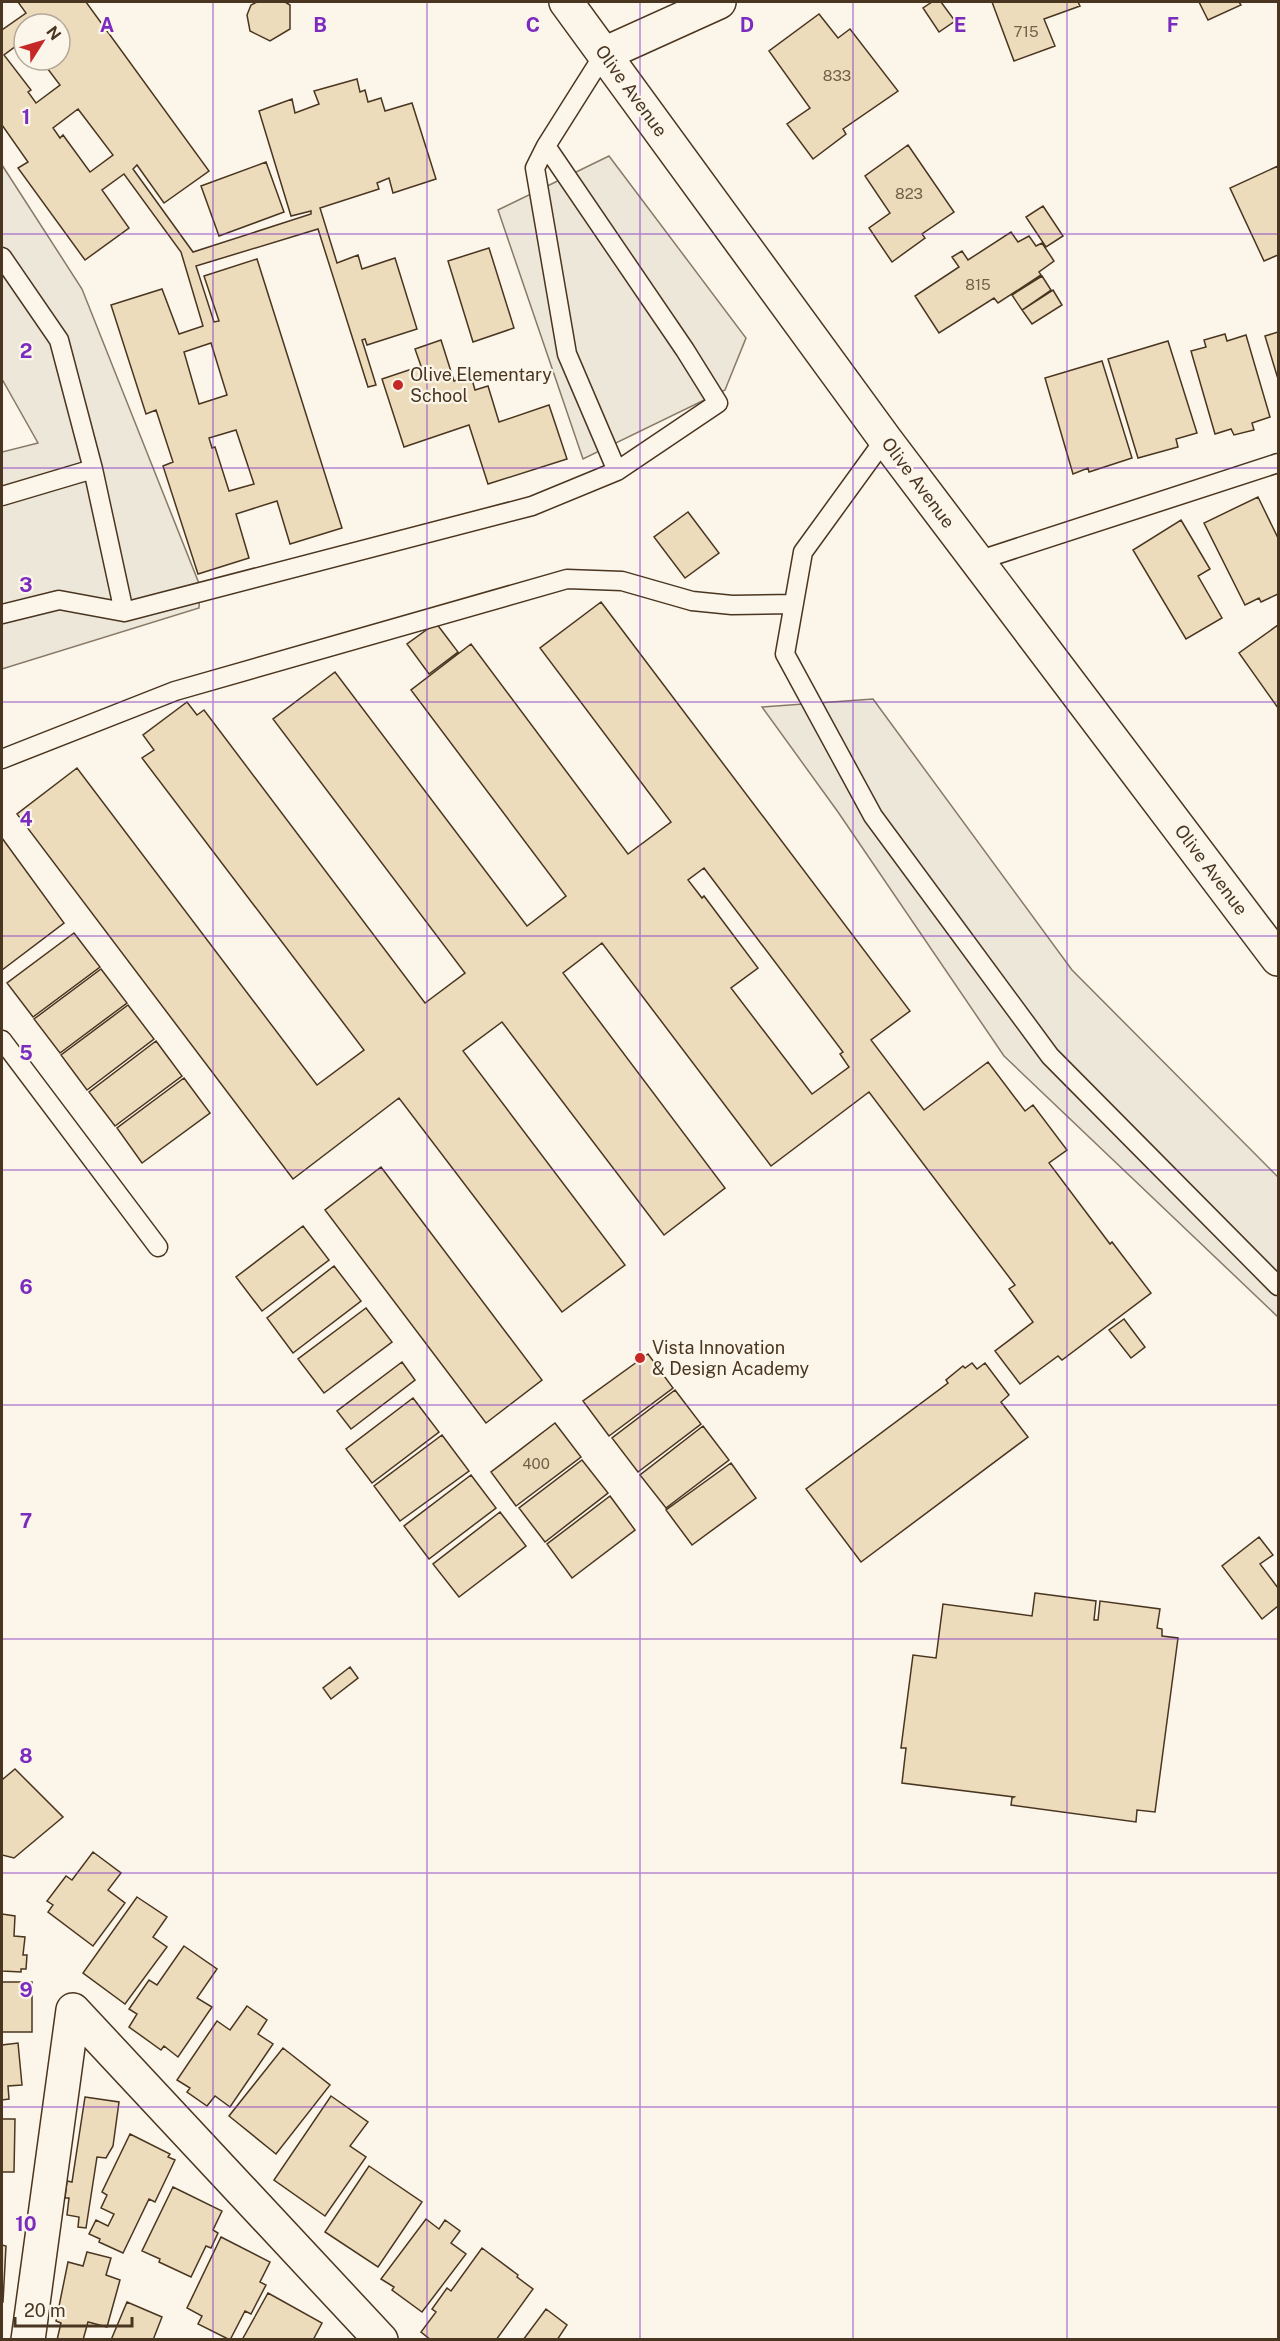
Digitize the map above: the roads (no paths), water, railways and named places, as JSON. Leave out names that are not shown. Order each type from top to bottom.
[{"type":"main road","name":"Olive Avenue","points":[[566,2],[885,439],[1278,959]]},
{"type":"main road","points":[[604,54],[719,2]]},
{"type":"main road","points":[[28,2340],[72,2010],[381,2340]]},
{"type":"lane","points":[[604,54],[546,146],[535,168],[567,354],[617,471]]},
{"type":"lane","points":[[2,614],[59,600],[124,612],[532,506],[617,471],[718,403],[685,350],[546,146]]},
{"type":"lane","points":[[2,257],[59,340],[93,470],[124,612]]},
{"type":"lane","points":[[885,439],[803,552],[785,654],[873,816],[1050,1056],[1278,1286]]},
{"type":"lane","points":[[977,561],[1278,463]]},
{"type":"lane","points":[[2,496],[93,470]]},
{"type":"lane","points":[[2,759],[175,691],[567,579],[622,581],[692,601],[732,605],[794,604]]},
{"type":"lane","points":[[2,1040],[158,1247]]},
{"type":"place","name":"Olive Elementary School","points":[[398,385]]},
{"type":"place","name":"Vista Innovation & Design Academy","points":[[640,1358]]}]
